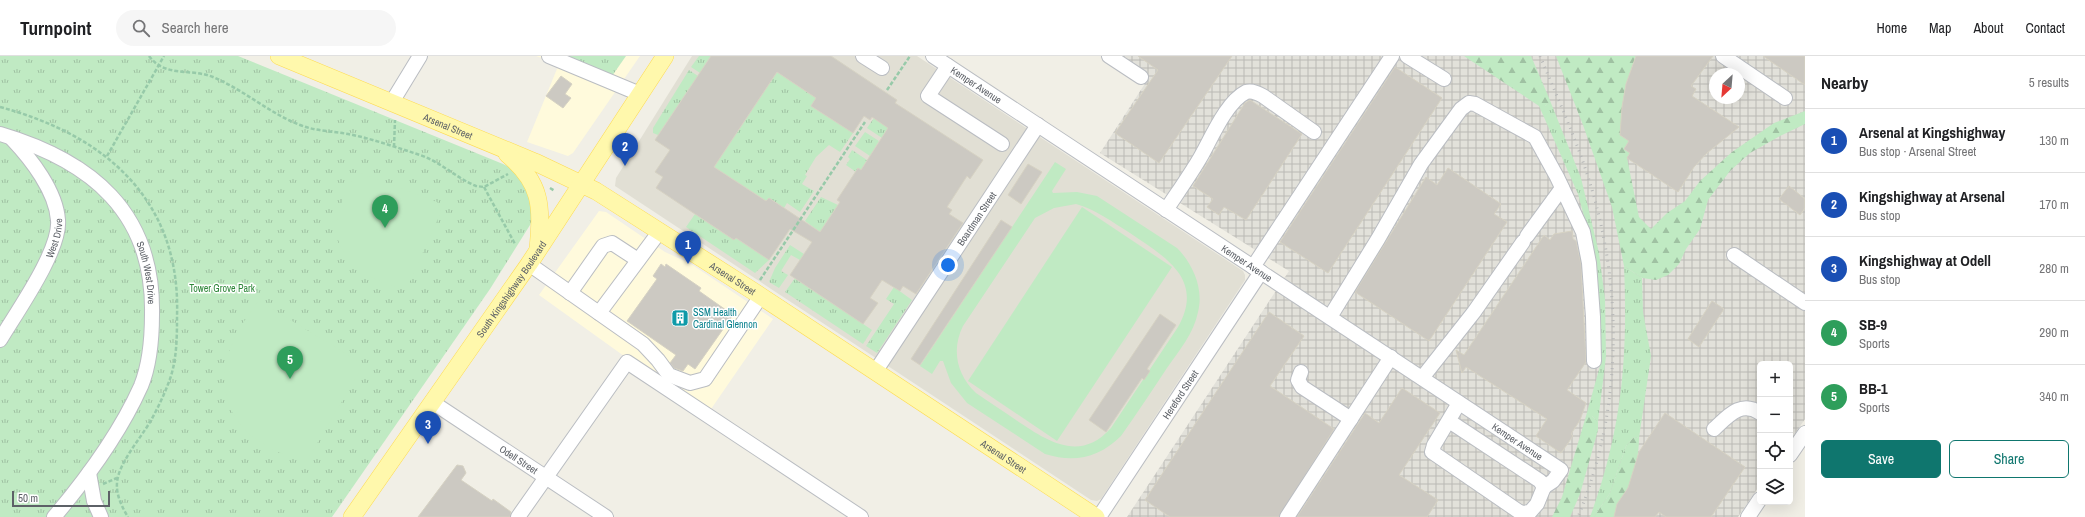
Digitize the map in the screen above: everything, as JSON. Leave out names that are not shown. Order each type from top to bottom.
[{"type":"main road","name":"Arsenal Street","points":[[279,56],[392,102],[582,183],[660,230],[1094,516]]},
{"type":"main road","name":"South Kingshighway Boulevard","points":[[352,517],[533,257],[664,56]]},
{"type":"main road","points":[[498,147],[524,170],[537,191],[541,214],[533,257]]},
{"type":"street","points":[[392,102],[420,56]]},
{"type":"street","points":[[549,56],[640,94]]},
{"type":"street","points":[[863,56],[882,68]]},
{"type":"street","name":"Kemper Avenue","points":[[933,56],[1561,470],[1552,481],[1544,487]]},
{"type":"street","points":[[1109,56],[1141,77]]},
{"type":"street","name":"Hereford Street","points":[[1094,516],[1257,269],[1392,56]]},
{"type":"street","points":[[1407,56],[1444,79]]},
{"type":"street","points":[[1723,56],[1785,98]]},
{"type":"street","points":[[948,66],[928,96],[1002,144]]},
{"type":"street","points":[[1166,210],[1201,157],[1226,113],[1238,97],[1245,93],[1250,91],[1263,96],[1314,132]]},
{"type":"street","points":[[1325,314],[1378,239],[1422,164],[1461,109],[1468,103],[1475,104],[1535,137],[1583,232],[1589,263],[1593,317],[1594,361]]},
{"type":"street","name":"Boardman Street","points":[[875,372],[1038,125]]},
{"type":"street","name":"West Drive","points":[[0,340],[46,261],[55,241],[59,220],[53,199],[39,173],[27,155],[5,135]]},
{"type":"street","name":"South West Drive","points":[[5,135],[74,164],[105,189],[119,204],[132,225],[142,246],[153,297],[149,357],[141,385],[128,410],[89,473],[54,517]]},
{"type":"street","points":[[1422,378],[1474,312],[1562,188]]},
{"type":"street","points":[[599,313],[660,230]]},
{"type":"street","points":[[570,293],[603,246],[612,243],[638,260]]},
{"type":"street","points":[[1734,255],[1805,303]]},
{"type":"street","points":[[533,257],[570,293],[643,344],[658,360],[669,375],[690,383],[705,379],[761,296]]},
{"type":"street","points":[[1286,517],[1391,357]]},
{"type":"street","points":[[518,517],[627,362],[860,517]]},
{"type":"street","points":[[1301,372],[1298,380],[1302,387],[1351,419]]},
{"type":"street","name":"Odell Street","points":[[432,402],[606,517]]},
{"type":"street","points":[[1449,421],[1540,481],[1544,487],[1537,504],[1530,512],[1521,513],[1432,452],[1434,445],[1459,403]]},
{"type":"street","points":[[1714,429],[1734,411],[1740,408],[1748,408],[1757,412]]},
{"type":"street","points":[[1793,448],[1798,437]]},
{"type":"street","points":[[89,473],[94,500],[101,517]]},
{"type":"street","points":[[1748,517],[1757,504]]},
{"type":"path","points":[[149,56],[158,65],[175,72],[202,74],[221,81],[275,113],[311,129],[351,134],[422,156],[470,183],[484,187],[512,172]]},
{"type":"path","points":[[107,156],[164,56]]},
{"type":"path","points":[[887,90],[910,56]]},
{"type":"path","points":[[0,107],[54,126],[93,146],[107,156],[134,182],[157,219],[174,264],[177,285],[176,341],[171,375],[149,423],[118,478],[118,495],[128,517]]},
{"type":"path","points":[[394,147],[395,120]]},
{"type":"path","points":[[761,279],[865,122]]},
{"type":"path","points":[[484,187],[515,244]]},
{"type":"path","points":[[103,484],[118,478]]},
{"type":"shaded area","points":[[536,56],[640,56],[573,153],[568,156],[527,142],[559,64]]},
{"type":"shaded area","points":[[692,56],[917,56],[1243,271],[1245,280],[1101,499],[1097,501],[1091,500],[615,186],[616,178]]},
{"type":"shaded area","points":[[1104,56],[1805,56],[1805,419],[1793,437],[1793,361],[1757,361],[1757,489],[1738,517],[1127,517],[1289,271],[1100,153],[1146,82]]},
{"type":"shaded area","points":[[599,211],[606,212],[665,252],[691,264],[773,319],[709,412],[624,356],[539,295]]},
{"type":"green space","name":"Tower Grove Park","points":[[0,56],[238,56],[503,164],[511,168],[527,183],[533,218],[530,225],[490,289],[332,517],[0,517]]},
{"type":"green space","points":[[563,56],[626,56],[612,76]]},
{"type":"green space","points":[[699,56],[711,56],[700,73],[691,67]]},
{"type":"green space","points":[[1464,56],[1531,56],[1549,98],[1549,103],[1545,106],[1539,106]]},
{"type":"green space","points":[[1556,56],[1636,56],[1626,84],[1620,135],[1629,141],[1624,149],[1630,153],[1627,158],[1639,217],[1651,229],[1667,213],[1685,201],[1700,181],[1732,152],[1774,123],[1805,111],[1805,124],[1750,153],[1730,171],[1708,200],[1700,229],[1686,249],[1679,264],[1668,275],[1656,280],[1642,278],[1624,266],[1612,207],[1583,125]]},
{"type":"green space","points":[[689,70],[698,76],[658,135],[653,133],[653,128]]},
{"type":"green space","points":[[777,72],[816,98],[811,106],[853,133],[840,152],[829,145],[816,157],[805,175],[807,176],[802,184],[814,191],[800,212],[787,203],[784,208],[769,198],[766,201],[714,167]]},
{"type":"green space","points":[[1549,98],[1581,178],[1599,253],[1605,299],[1606,356],[1598,422],[1592,416],[1586,416],[1600,366],[1593,250],[1578,194],[1539,106],[1545,106],[1549,103]]},
{"type":"green space","points":[[874,118],[889,126],[882,138],[867,128]]},
{"type":"green space","points":[[865,132],[879,141],[870,156],[855,146]]},
{"type":"green space","points":[[852,150],[867,160],[861,170],[858,168],[856,172],[846,165],[850,159],[848,157]]},
{"type":"green space","points":[[1055,162],[1066,169],[1052,191],[1053,193],[1077,192],[1097,196],[1177,248],[1183,254],[1196,277],[1200,295],[1196,320],[1190,334],[1121,436],[1104,449],[1086,457],[1066,458],[1045,454],[967,403],[951,383],[943,361],[940,361],[932,374],[920,366]],"holes":[[[1076,204],[1130,233],[1168,261],[1184,282],[1187,295],[1185,310],[1178,327],[1111,428],[1099,439],[1087,444],[1075,446],[1064,445],[1040,435],[976,393],[969,386],[960,370],[957,344],[963,326],[1035,218],[1054,208]]]},
{"type":"green space","points":[[357,172],[437,202],[441,212],[406,290],[380,282],[368,275],[347,257],[341,246],[337,234],[338,214],[350,183]]},
{"type":"green space","points":[[821,197],[838,205],[820,232],[805,221]]},
{"type":"green space","points":[[1082,207],[1172,267],[1057,441],[968,381]]},
{"type":"green space","points":[[695,214],[734,240],[736,238],[769,260],[755,273],[686,227]]},
{"type":"green space","points":[[790,245],[804,254],[800,260],[791,255],[781,271],[788,275],[779,288],[769,282],[775,268]]},
{"type":"green space","points":[[1624,266],[1642,278],[1643,312],[1651,356],[1639,438],[1634,437],[1626,446],[1610,493],[1594,517],[1590,517],[1601,485],[1616,423],[1625,331]]},
{"type":"green space","points":[[795,278],[872,330],[863,344],[785,292]]},
{"type":"green space","points":[[894,287],[912,300],[877,353],[866,346],[894,304],[886,299]]},
{"type":"green space","points":[[259,301],[358,361],[361,369],[306,462],[276,451],[253,436],[236,419],[227,398],[225,376],[229,352],[241,327]]},
{"type":"green space","points":[[1586,416],[1592,416],[1598,422],[1598,430],[1580,494],[1570,517],[1552,517],[1562,497]]},
{"type":"green space","points":[[1634,437],[1639,438],[1636,464],[1630,483],[1614,517],[1594,517],[1610,493],[1626,446]]},
{"type":"building","points":[[711,56],[831,56],[897,100],[895,103],[983,160],[970,179],[967,176],[947,207],[952,210],[949,214],[963,223],[916,294],[903,286],[900,291],[882,280],[870,298],[878,303],[863,324],[790,275],[812,242],[790,229],[769,260],[736,238],[734,240],[656,188],[663,177],[655,172],[670,150],[655,140]],"holes":[[[777,72],[816,98],[811,106],[853,133],[864,116],[870,120],[872,117],[888,128],[861,170],[858,168],[837,200],[840,202],[820,232],[769,198],[766,201],[714,167]]]},
{"type":"building","points":[[1138,56],[1232,56],[1159,163],[1115,133],[1158,70]]},
{"type":"building","points":[[1636,56],[1713,56],[1691,86],[1696,89],[1692,96],[1739,127],[1707,153],[1694,167],[1678,192],[1627,158],[1630,153],[1624,149],[1629,141],[1620,135],[1622,107],[1626,84]]},
{"type":"building","points":[[1763,56],[1805,56],[1805,85]]},
{"type":"building","points":[[1395,67],[1442,98],[1328,273],[1280,242]]},
{"type":"building","points":[[561,76],[572,84],[565,94],[571,98],[563,108],[546,96]]},
{"type":"building","points":[[1250,100],[1302,134],[1246,220],[1224,207],[1219,215],[1207,207],[1213,199],[1193,186],[1245,103]]},
{"type":"building","points":[[1028,164],[1042,172],[1021,204],[1008,195]]},
{"type":"building","points":[[1448,168],[1501,204],[1494,214],[1507,222],[1429,341],[1355,292],[1426,177],[1437,185]]},
{"type":"building","points":[[1789,186],[1805,199],[1805,208],[1800,215],[1779,199]]},
{"type":"building","points":[[1001,220],[1012,227],[920,365],[911,359]]},
{"type":"building","points":[[1572,231],[1573,239],[1576,241],[1581,264],[1586,362],[1567,390],[1586,403],[1580,420],[1571,434],[1573,436],[1561,453],[1536,436],[1547,419],[1466,367],[1462,373],[1456,350],[1464,355],[1544,235],[1550,240],[1554,234]]},
{"type":"building","name":"SSM Health Cardinal Glennon","points":[[661,264],[665,267],[666,264],[701,288],[699,291],[733,315],[695,369],[688,364],[683,371],[674,368],[670,363],[676,355],[627,321],[657,279],[653,276]]},
{"type":"building","points":[[1712,301],[1724,309],[1699,347],[1688,339]]},
{"type":"building","points":[[1269,312],[1304,336],[1270,386],[1334,429],[1279,517],[1170,517],[1145,500]]},
{"type":"building","points":[[1160,314],[1176,325],[1147,369],[1150,371],[1144,380],[1142,378],[1106,432],[1089,420]]},
{"type":"building","points":[[1402,388],[1440,413],[1399,475],[1438,500],[1427,517],[1297,517],[1365,413],[1379,423]]},
{"type":"building","points":[[1665,413],[1745,467],[1711,517],[1666,517],[1659,512],[1655,517],[1614,517],[1617,504],[1628,488],[1639,452]]},
{"type":"building","points":[[457,465],[463,466],[466,473],[461,480],[492,501],[493,499],[511,512],[510,517],[418,517]]},
{"type":"railway","points":[[1540,56],[1572,132],[1593,192],[1606,250],[1611,289],[1613,327],[1612,366],[1608,404],[1602,443],[1578,517]]},
{"type":"place","name":"Kingshighway at Arsenal","points":[[625,166]]},
{"type":"place","name":"SB-9","points":[[385,228]]},
{"type":"place","name":"Arsenal at Kingshighway","points":[[688,264]]},
{"type":"place","name":"SSM Health Cardinal Glennon","points":[[680,318]]},
{"type":"place","name":"BB-1","points":[[290,379]]},
{"type":"place","name":"Kingshighway at Odell","points":[[428,444]]}]
